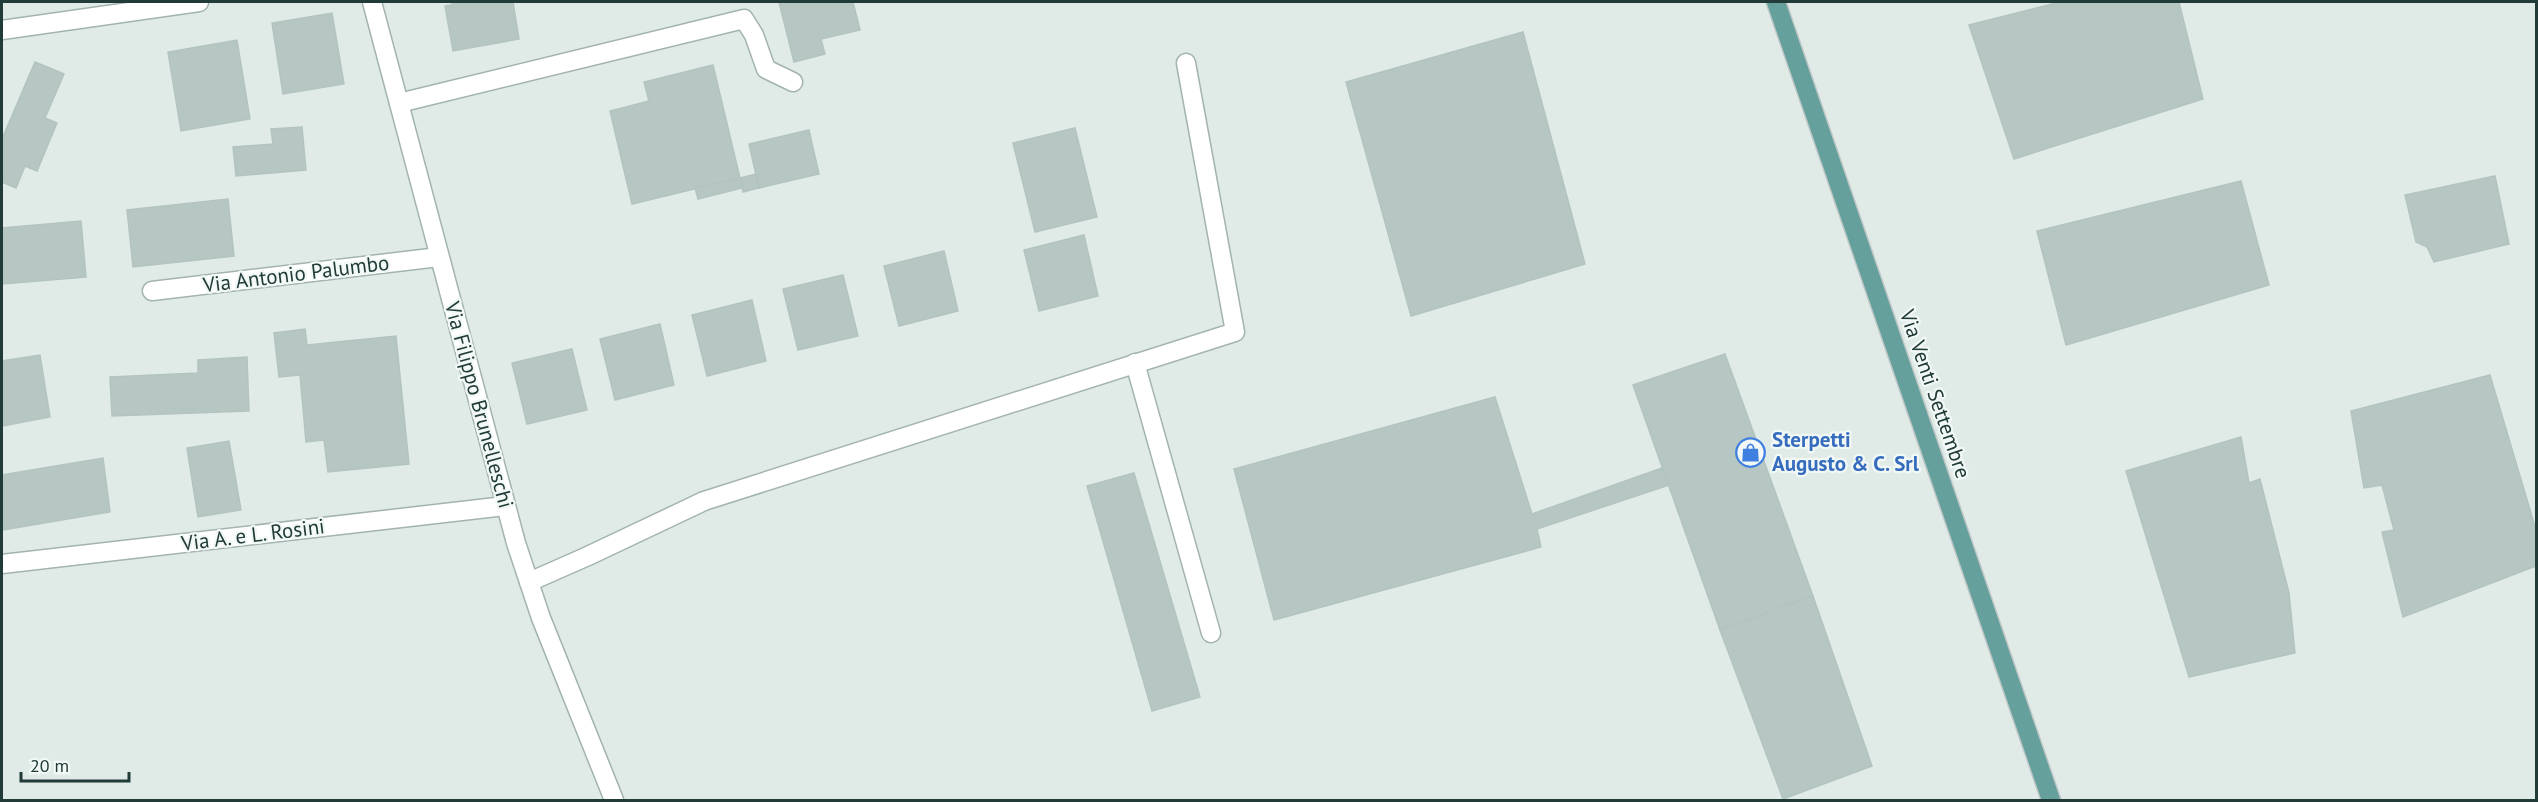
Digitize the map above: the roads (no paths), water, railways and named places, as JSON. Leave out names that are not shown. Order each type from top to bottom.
[{"type":"main road","name":"Via Venti Settembre","points":[[1776,2],[2051,801]]},
{"type":"street","points":[[2,30],[199,2]]},
{"type":"street","name":"Via Filippo Brunelleschi","points":[[372,2],[505,506],[529,582],[614,801]]},
{"type":"street","points":[[399,103],[744,19],[754,35],[766,69],[793,82]]},
{"type":"street","points":[[529,582],[704,501],[1236,332],[1186,63]]},
{"type":"street","name":"Via Antonio Palumbo","points":[[152,291],[440,256]]},
{"type":"street","points":[[1135,363],[1211,633]]},
{"type":"street","name":"Via A. e L. Rosini","points":[[2,564],[505,506]]},
{"type":"place","name":"Sterpetti Augusto & C. Srl","points":[[1751,452]]}]
